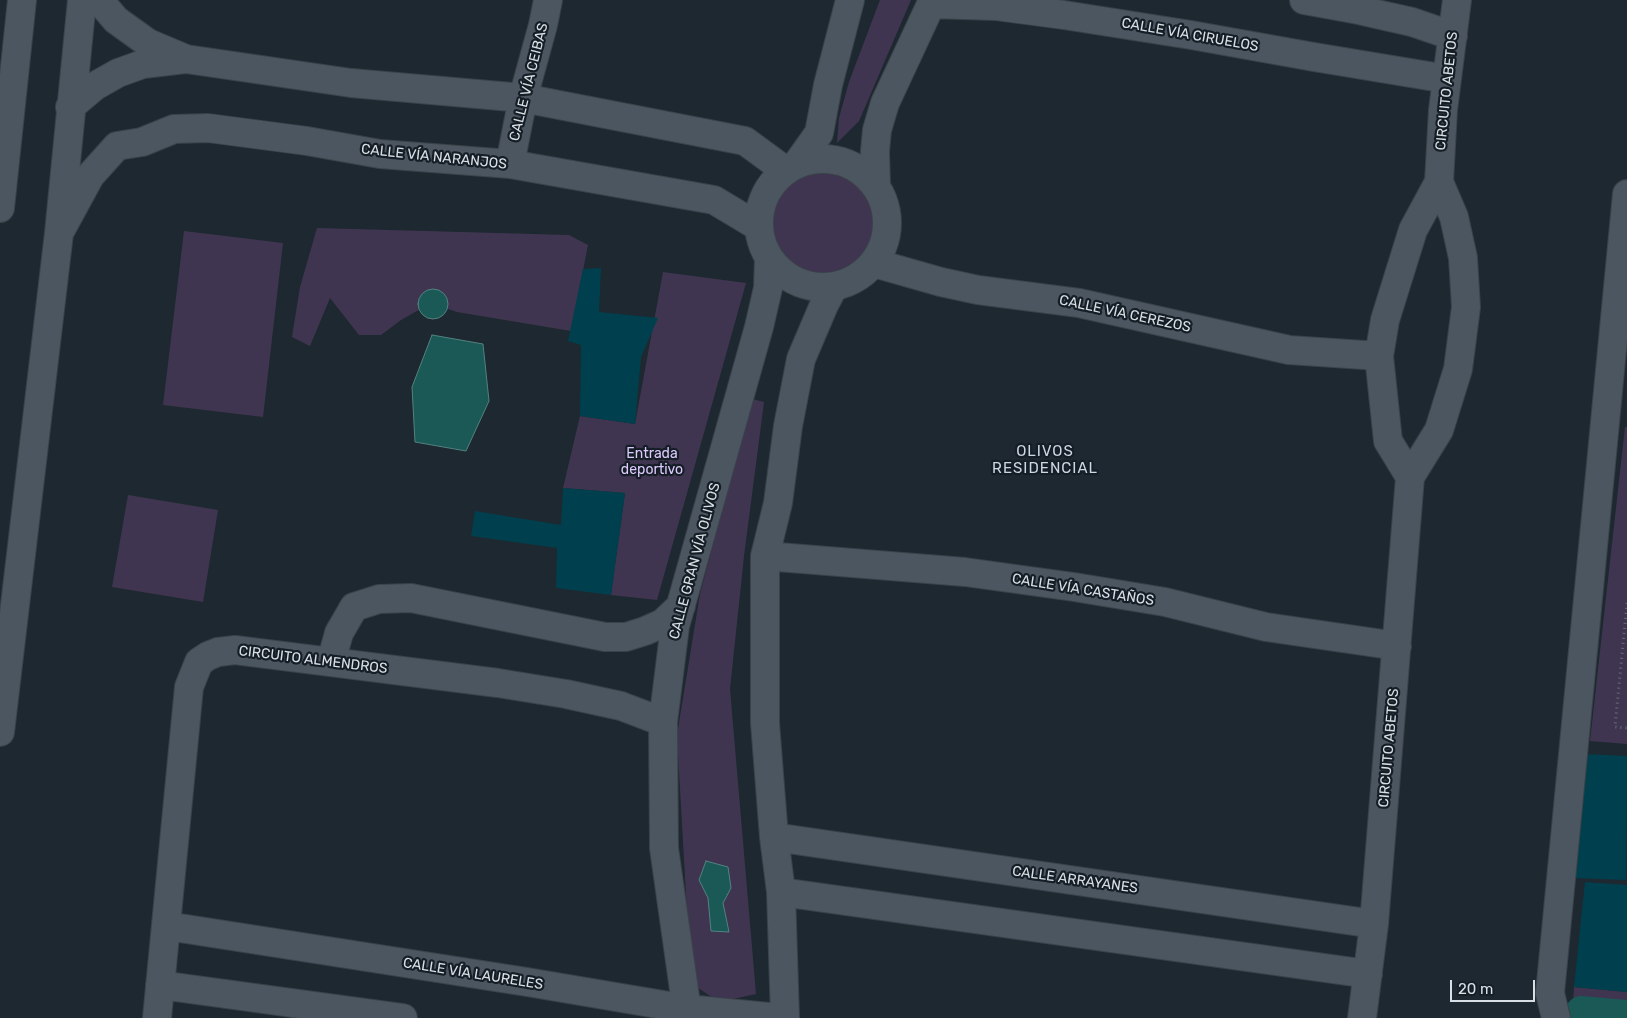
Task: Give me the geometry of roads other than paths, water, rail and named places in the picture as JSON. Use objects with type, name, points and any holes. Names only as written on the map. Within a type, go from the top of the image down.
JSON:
[{"type":"street","points":[[0,208],[22,0]]},
{"type":"street","points":[[0,732],[59,233],[82,0]]},
{"type":"street","points":[[99,0],[116,20],[148,43],[186,59],[350,83],[523,98],[746,141],[791,167],[812,160],[841,161],[855,167],[876,186],[884,200],[887,216],[887,233],[882,249],[874,263],[862,274],[848,282],[834,286],[819,287],[797,281],[779,269],[769,258],[762,243],[759,227],[760,211],[765,195],[774,182],[791,167],[819,133],[828,85],[850,0]]},
{"type":"street","name":"CALLE VÍA CEIBAS","points":[[510,164],[523,98],[548,0]]},
{"type":"street","points":[[1304,0],[1412,22],[1453,36]]},
{"type":"street","name":"CIRCUITO ABETOS","points":[[1362,1018],[1374,924],[1410,476],[1439,430],[1458,369],[1466,307],[1463,258],[1454,218],[1440,182],[1443,110],[1457,0]]},
{"type":"street","points":[[876,186],[875,151],[885,103],[932,2]]},
{"type":"street","name":"CALLE VÍA CIRUELOS","points":[[932,2],[996,6],[1064,15],[1447,79]]},
{"type":"street","points":[[70,107],[95,86],[118,72],[143,64],[186,59]]},
{"type":"street","name":"CALLE VÍA NARANJOS","points":[[59,233],[90,176],[117,146],[142,142],[174,129],[208,128],[307,141],[380,154],[510,164],[714,200],[759,227]]},
{"type":"street","name":"CIRCUITO ABETOS","points":[[1410,476],[1388,441],[1379,356],[1385,320],[1413,230],[1440,182]]},
{"type":"street","points":[[1556,1018],[1550,993],[1627,194]]},
{"type":"street","name":"CALLE GRAN VÍA OLIVOS","points":[[687,1014],[664,848],[663,722],[675,626],[760,327],[768,288],[769,258]]},
{"type":"street","name":"CALLE VÍA CEREZOS","points":[[874,263],[941,282],[978,290],[1079,303],[1289,350],[1379,356]]},
{"type":"street","points":[[784,1018],[781,892],[774,838],[765,723],[765,556],[778,503],[788,426],[801,359],[834,286]]},
{"type":"street","name":"CALLE VÍA CASTAÑOS","points":[[765,556],[965,572],[1074,587],[1165,602],[1266,627],[1397,646]]},
{"type":"street","points":[[331,662],[339,633],[354,608],[379,598],[411,598],[605,637],[626,637],[645,631],[663,623],[681,606]]},
{"type":"street","name":"CIRCUITO ALMENDROS","points":[[157,1018],[189,687],[199,662],[218,652],[235,650],[498,683],[621,706],[663,722]]},
{"type":"street","name":"CALLE ARRAYANES","points":[[774,838],[1374,924]]},
{"type":"street","points":[[781,892],[1368,974]]},
{"type":"street","name":"CALLE VÍA LAURELES","points":[[167,926],[517,980],[687,1014],[779,1018]]},
{"type":"street","points":[[160,985],[403,1018]]},
{"type":"waterway","points":[[1581,1011],[1627,1015]]},
{"type":"district","name":"OLIVOS RESIDENCIAL","points":[[1045,460]]},
{"type":"park label","name":"Entrada deportivo","points":[[652,462]]}]
